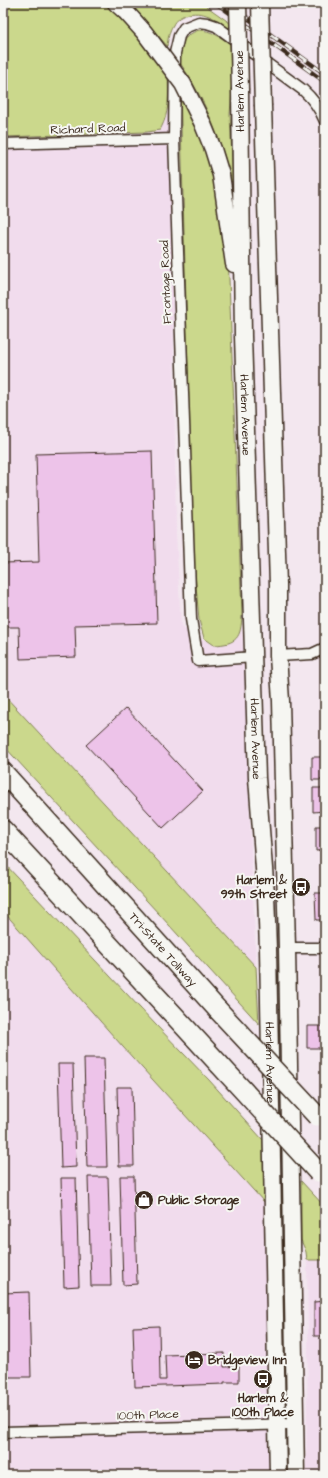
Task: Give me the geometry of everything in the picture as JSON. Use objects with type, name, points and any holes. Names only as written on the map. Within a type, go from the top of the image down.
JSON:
[{"type":"highway","name":"Tri-State Tollway","points":[[3,772],[218,1010],[321,1120]]},
{"type":"highway","points":[[3,830],[322,1175]]},
{"type":"main road","name":"Harlem Avenue","points":[[238,3],[243,336],[257,778],[266,894],[268,949],[278,1475]]},
{"type":"main road","name":"Harlem Avenue","points":[[260,3],[278,585],[278,656],[281,701],[287,948],[296,1475]]},
{"type":"main road","points":[[121,8],[156,47],[183,84],[202,122],[213,149],[221,175],[225,199],[243,336]]},
{"type":"main road","points":[[268,949],[287,948]]},
{"type":"street","name":"Frontage Road","points":[[254,657],[198,661],[191,619],[174,139],[176,43],[179,36],[184,28],[199,22],[216,26],[310,96],[317,105],[325,121]]},
{"type":"street","name":"Richard Road","points":[[3,144],[174,139]]},
{"type":"street","points":[[278,656],[312,654],[325,648]]},
{"type":"street","points":[[287,948],[325,948]]},
{"type":"street","name":"100th Place","points":[[3,1432],[294,1424]]},
{"type":"shaded area","points":[[3,3],[168,88],[172,221],[176,532],[181,627],[214,645],[238,636],[242,627],[256,967],[3,694]]},
{"type":"shaded area","points":[[3,911],[123,1047],[264,1202],[270,1475],[3,1475]]},
{"type":"shaded area","points":[[307,1260],[325,1260],[325,1475],[306,1475],[308,1344]]},
{"type":"green space","points":[[3,3],[109,3],[168,70],[167,108],[164,123],[160,130],[147,132],[3,137]]},
{"type":"green space","points":[[128,3],[202,3],[230,23],[230,29],[209,16],[192,13],[185,15],[174,23],[170,32],[167,46],[139,13]]},
{"type":"green space","points":[[199,30],[219,36],[230,44],[232,89],[230,114],[233,182],[231,182],[217,134],[204,103],[178,60],[183,42],[193,32]]},
{"type":"green space","points":[[180,89],[203,135],[227,227],[242,615],[239,634],[236,638],[228,643],[214,645],[204,638],[199,620],[193,550]]},
{"type":"green space","points":[[3,694],[256,967],[259,1024],[3,745]]},
{"type":"green space","points":[[3,862],[209,1080],[263,1140],[264,1202],[123,1047],[3,911]]},
{"type":"green space","points":[[301,1181],[325,1207],[325,1260],[307,1260],[306,1252],[301,1240]]},
{"type":"building","points":[[152,451],[157,623],[75,625],[76,657],[20,659],[19,627],[3,627],[3,563],[39,562],[36,454]]},
{"type":"building","points":[[126,708],[203,791],[163,828],[86,745]]},
{"type":"building","points":[[312,757],[325,757],[325,780],[312,780]]},
{"type":"building","points":[[313,788],[325,788],[325,811],[313,812]]},
{"type":"building","points":[[316,826],[325,826],[325,850],[316,851]]},
{"type":"building","points":[[315,893],[325,893],[325,920],[316,920]]},
{"type":"building","points":[[307,1026],[325,1026],[325,1048],[307,1048]]},
{"type":"building","points":[[84,1058],[104,1058],[107,1167],[87,1167]]},
{"type":"building","points":[[58,1064],[73,1064],[76,1167],[61,1168]]},
{"type":"building","points":[[117,1087],[132,1087],[134,1166],[119,1166]]},
{"type":"building","points":[[120,1176],[134,1176],[137,1284],[123,1285]]},
{"type":"building","points":[[88,1177],[108,1177],[111,1286],[91,1286]]},
{"type":"building","points":[[61,1178],[76,1178],[79,1286],[64,1287]]},
{"type":"building","points":[[29,1292],[31,1377],[3,1377],[3,1293]]},
{"type":"building","points":[[325,1301],[325,1336],[314,1336],[314,1302]]},
{"type":"building","name":"Bridgeview Inn","points":[[159,1326],[160,1380],[166,1380],[165,1355],[224,1353],[224,1367],[239,1366],[239,1382],[224,1382],[224,1384],[135,1387],[133,1327]]},
{"type":"railway","points":[[216,3],[325,82]]},
{"type":"railway","points":[[227,3],[325,74]]},
{"type":"place","name":"Harlem & 99th Street","points":[[301,887]]},
{"type":"place","name":"Public Storage","points":[[144,1200]]},
{"type":"place","name":"Bridgeview Inn","points":[[194,1360]]},
{"type":"place","name":"Harlem & 100th Place","points":[[263,1379]]}]
